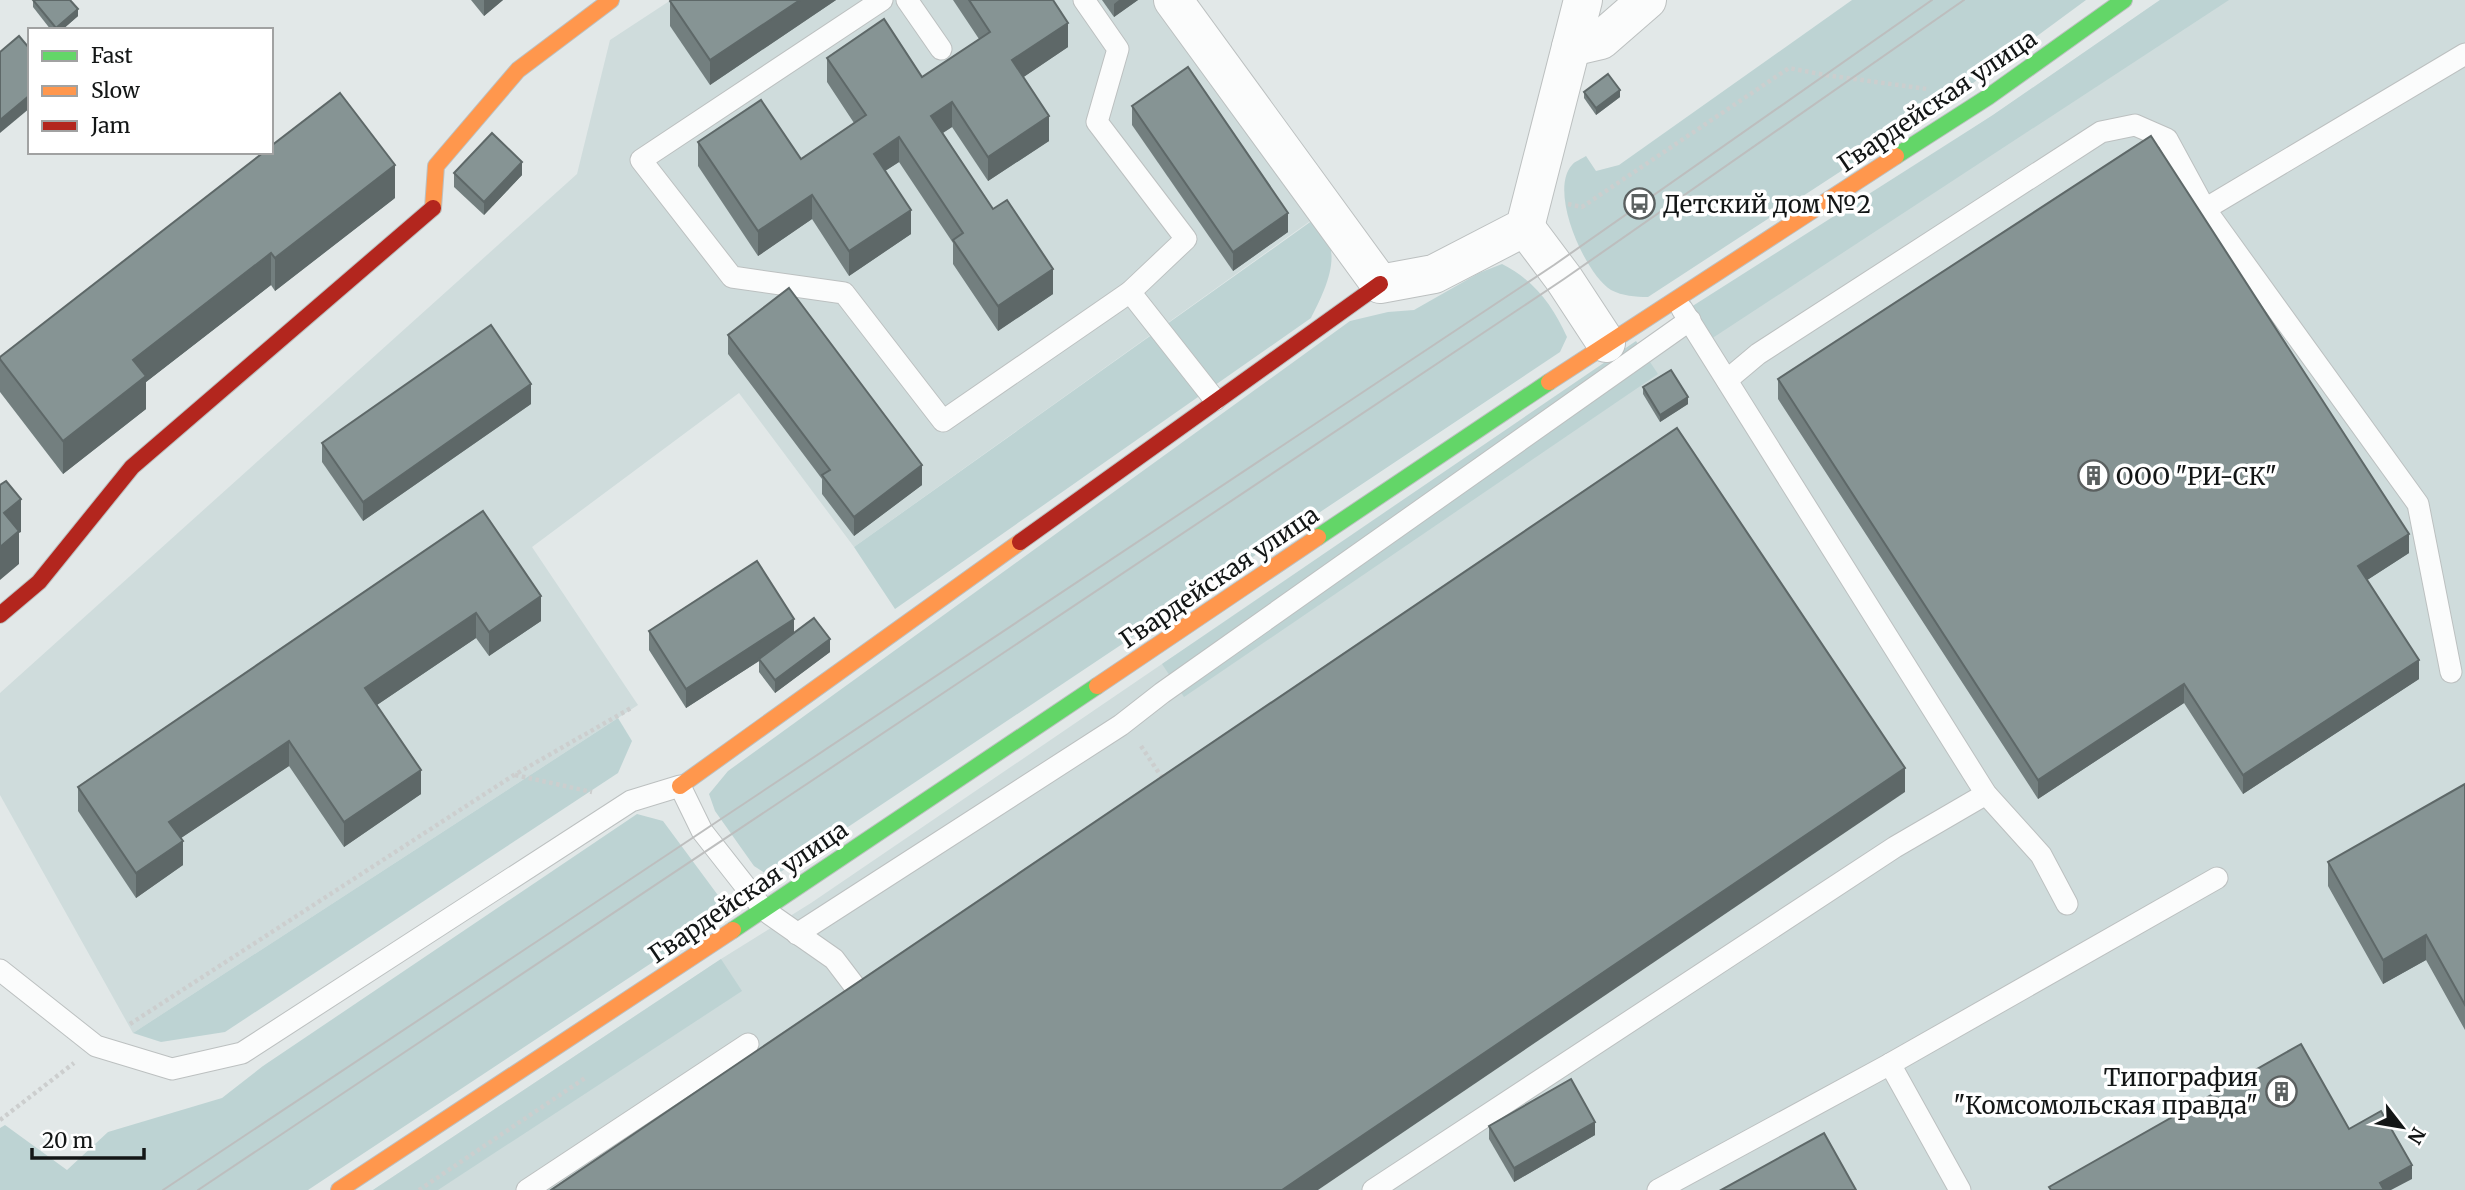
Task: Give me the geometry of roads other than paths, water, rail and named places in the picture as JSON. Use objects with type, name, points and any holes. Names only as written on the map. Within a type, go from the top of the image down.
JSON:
[{"type":"street","points":[[0,615],[39,582],[132,467],[434,207],[436,166],[518,70],[611,0]]},
{"type":"street","points":[[1173,0],[1380,284]]},
{"type":"street","points":[[1583,0],[1529,212],[1564,279],[1606,343]]},
{"type":"street","points":[[1571,47],[1601,40],[1647,0]]},
{"type":"street","name":"Гвардейская улица","points":[[339,1190],[764,910],[1606,343],[1988,97],[2124,0]]},
{"type":"street","points":[[680,786],[1380,284],[1434,274],[1529,212]]},
{"type":"lane","points":[[882,0],[641,160],[732,277],[844,293],[943,421],[1130,292],[1186,239],[1097,122],[1118,48],[1084,0]]},
{"type":"lane","points":[[907,0],[941,49]]},
{"type":"lane","points":[[2205,209],[2465,54]]},
{"type":"lane","points":[[1727,380],[1758,355],[2101,132],[2135,125],[2167,139],[2205,209],[2418,504],[2451,672]]},
{"type":"lane","points":[[1130,292],[1215,400]]},
{"type":"lane","points":[[1675,299],[1986,794],[2041,855],[2067,904]]},
{"type":"lane","points":[[797,934],[1121,725],[1173,685],[1690,320]]},
{"type":"lane","points":[[0,970],[96,1046],[172,1069],[242,1053],[631,801],[680,786],[702,831],[764,910],[834,959],[866,1001]]},
{"type":"lane","points":[[1373,1190],[1895,846],[1986,794]]},
{"type":"lane","points":[[1658,1190],[1891,1064],[2217,878]]},
{"type":"lane","points":[[527,1190],[748,1044]]},
{"type":"lane","points":[[1891,1064],[1960,1190]]},
{"type":"tram line","points":[[163,1190],[1554,265],[1932,0]]},
{"type":"tram line","points":[[198,1190],[1564,279],[1964,0]]},
{"type":"place","name":"Детский дом №2","points":[[1640,204]]},
{"type":"place","name":"ООО \"РИ-СК\"","points":[[2093,476]]},
{"type":"place","name":"Типография \"Комсомольская правда\"","points":[[2281,1091]]}]
